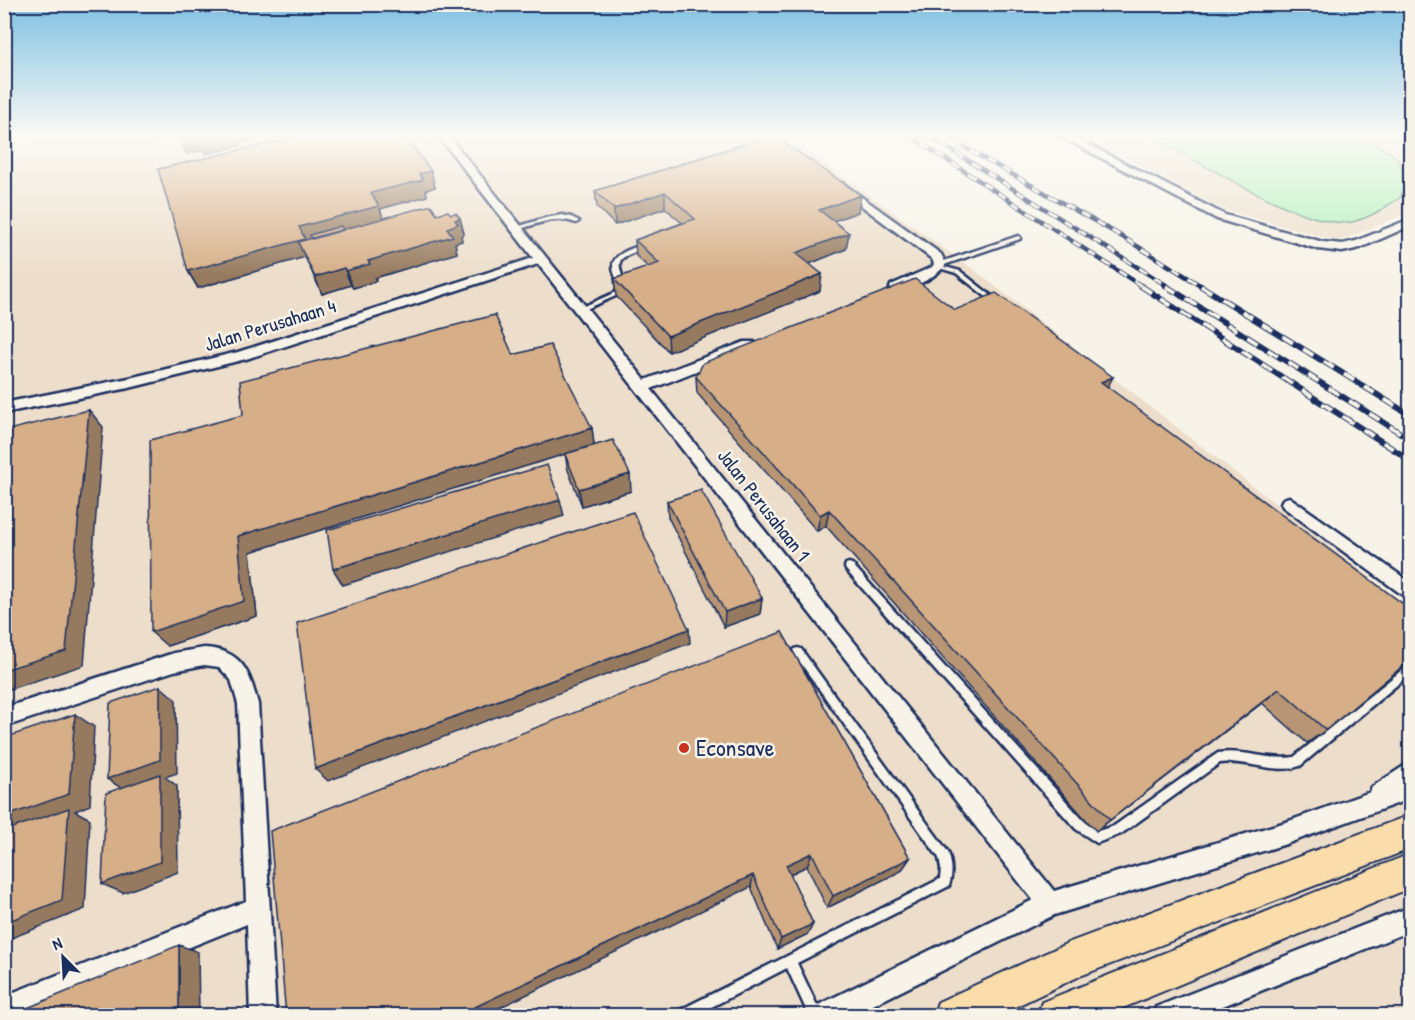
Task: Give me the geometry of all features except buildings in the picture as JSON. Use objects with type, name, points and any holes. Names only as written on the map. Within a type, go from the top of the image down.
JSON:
[{"type":"main road","points":[[952,1016],[1071,961],[1410,832]]},
{"type":"main road","points":[[1056,1016],[1410,871]]},
{"type":"street","name":"Jalan Perusahaan 1","points":[[480,182],[644,386],[1050,904]]},
{"type":"street","points":[[836,182],[930,250],[939,266],[924,277],[881,294]]},
{"type":"street","points":[[1153,182],[1221,217],[1322,246],[1342,248],[1360,244],[1410,222]]},
{"type":"street","name":"Jalan Perusahaan 4","points":[[4,408],[129,383],[241,356],[541,259]]},
{"type":"street","points":[[644,386],[762,340]]},
{"type":"street","points":[[1289,503],[1410,591]]},
{"type":"street","points":[[4,718],[174,662],[200,656],[222,657],[235,666],[244,683],[248,704],[263,1016]]},
{"type":"street","points":[[1368,805],[1410,772]]},
{"type":"street","points":[[823,1016],[1050,904],[1286,833],[1410,789]]},
{"type":"street","points":[[4,1009],[257,908]]},
{"type":"street","points":[[1165,1016],[1410,919]]},
{"type":"lane","points":[[517,228],[555,218],[564,217],[576,221]]},
{"type":"lane","points":[[939,266],[1018,238]]},
{"type":"lane","points":[[582,309],[616,294],[623,286],[616,269],[616,263],[621,256],[653,244]]},
{"type":"lane","points":[[939,266],[958,272],[1005,309]]},
{"type":"lane","points":[[849,567],[1080,825],[1097,837],[1117,830],[1218,758],[1229,755],[1246,756],[1273,763],[1296,762],[1410,669]]},
{"type":"lane","points":[[680,1016],[945,882],[947,869],[944,856],[798,652]]},
{"type":"lane","points":[[789,960],[816,1016]]},
{"type":"shaded area","points":[[5,182],[850,182],[973,269],[1410,608],[1410,1015],[5,1016]]},
{"type":"shaded area","points":[[1170,182],[1410,182],[1410,212],[1339,241],[1222,209]]},
{"type":"green space","points":[[1234,182],[1404,182],[1401,197],[1378,212],[1352,222],[1332,222],[1308,215]]},
{"type":"railway","points":[[980,182],[1143,287]]},
{"type":"railway","points":[[1002,182],[1169,287]]},
{"type":"railway","points":[[1025,182],[1121,236],[1203,287]]},
{"type":"railway","points":[[1141,286],[1410,460]]},
{"type":"railway","points":[[1166,286],[1410,439]]},
{"type":"railway","points":[[1201,286],[1410,415]]},
{"type":"place","name":"Econsave","points":[[684,748]]}]
